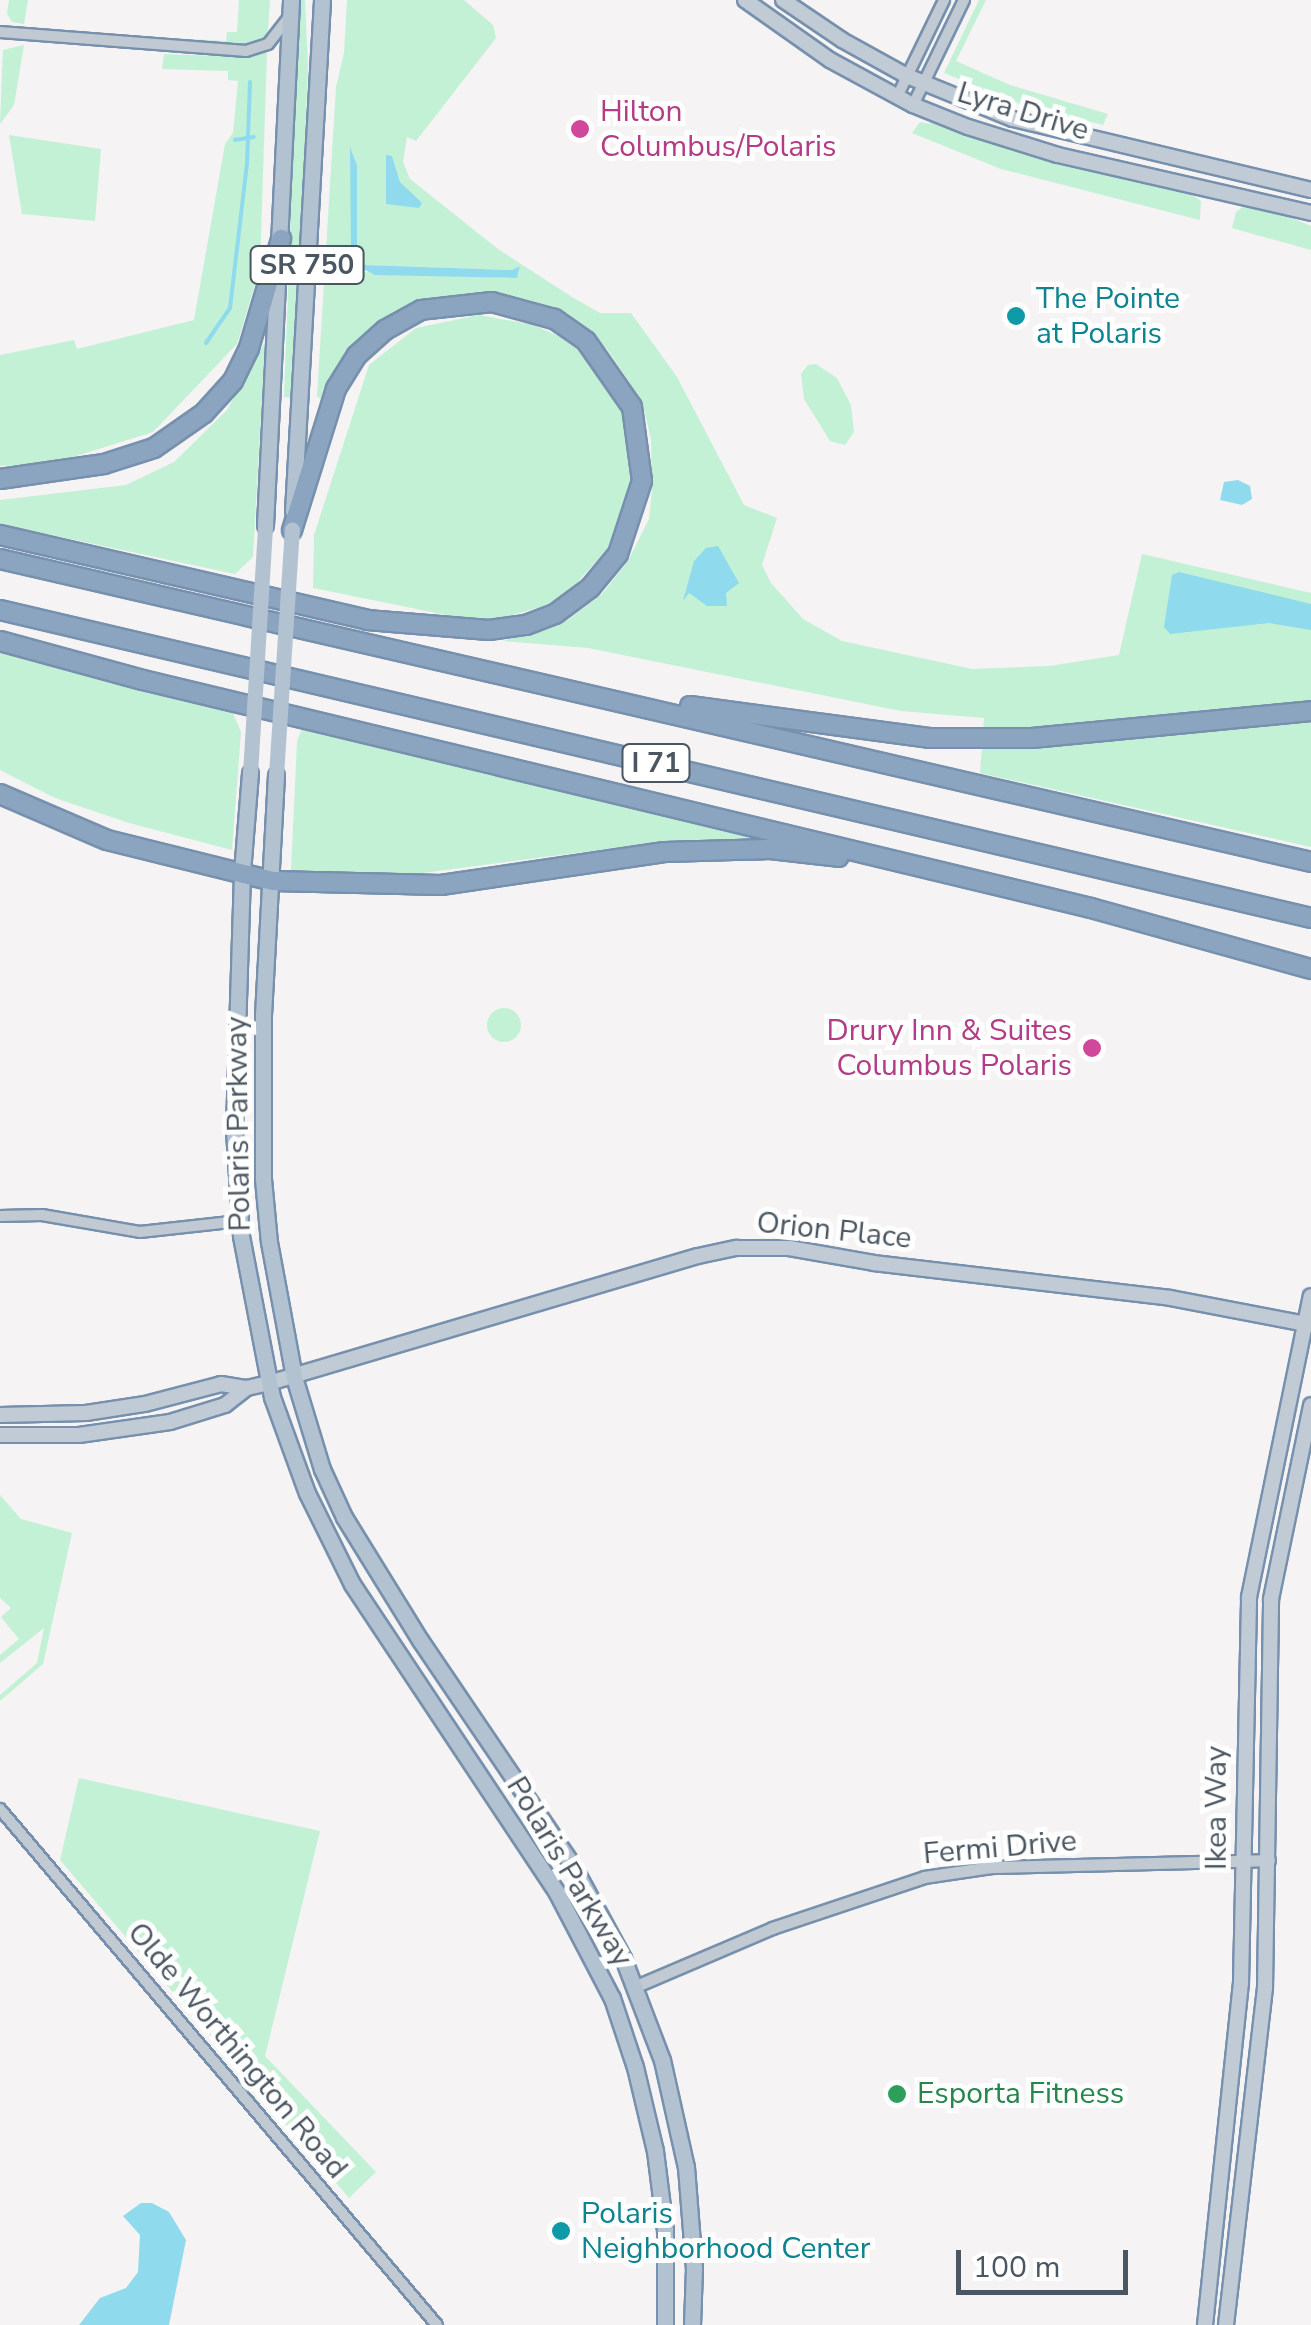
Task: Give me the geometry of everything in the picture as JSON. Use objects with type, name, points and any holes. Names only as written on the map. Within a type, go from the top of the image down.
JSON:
[{"type":"highway","points":[[0,479],[104,464],[154,448],[204,412],[233,381],[249,348],[281,239]]},
{"type":"highway","points":[[0,535],[368,620],[489,630],[526,624],[555,614],[590,588],[618,554],[642,481],[632,407],[613,374],[586,341],[554,318],[492,302],[421,310],[385,330],[357,355],[336,389],[292,530]]},
{"type":"highway","name":"I 71","points":[[0,559],[1311,862]]},
{"type":"highway","name":"I 71","points":[[0,610],[1311,918]]},
{"type":"highway","points":[[0,641],[143,680],[914,865],[1311,969]]},
{"type":"highway","points":[[595,694],[929,738],[1050,737],[1311,711]]},
{"type":"highway","points":[[0,794],[106,840],[273,881],[441,886],[665,852],[770,849],[914,865]]},
{"type":"main road","name":"Polaris Parkway","points":[[322,0],[263,1013],[262,1179],[268,1242],[294,1377],[322,1468],[344,1517],[420,1640],[573,1866],[617,1943],[662,2060],[686,2167],[694,2268],[692,2325]]},
{"type":"main road","name":"Lyra Drive","points":[[745,0],[830,60],[896,97],[1006,142],[1311,214]]},
{"type":"main road","name":"Lyra Drive","points":[[784,0],[907,76],[1013,119],[1311,190]]},
{"type":"main road","name":"Polaris Parkway","points":[[291,8],[265,525],[242,874],[234,1131],[239,1221],[270,1383],[287,1442],[337,1557],[557,1893],[612,1998],[636,2067],[656,2151],[665,2230],[664,2325]]},
{"type":"main road","name":"Orion Place","points":[[0,1415],[86,1413],[146,1404],[222,1384],[247,1388],[270,1383],[556,1297],[738,1248],[788,1248],[874,1263],[1170,1298],[1308,1324]]},
{"type":"main road","name":"Ikea Way","points":[[1205,2325],[1241,1984],[1249,1597],[1311,1296]]},
{"type":"main road","name":"Orion Place","points":[[0,1435],[92,1434],[170,1422],[224,1405],[247,1388]]},
{"type":"main road","name":"Ikea Way","points":[[1226,2325],[1265,1988],[1271,1599],[1311,1406]]},
{"type":"street","points":[[896,97],[944,0]]},
{"type":"street","points":[[913,105],[964,0]]},
{"type":"street","points":[[0,32],[154,46],[257,49],[268,44],[291,8]]},
{"type":"street","points":[[0,1216],[42,1215],[140,1232],[239,1221]]},
{"type":"street","name":"Olde Worthington Road","points":[[0,1809],[437,2325]]},
{"type":"street","name":"Fermi Drive","points":[[634,1987],[772,1928],[924,1877],[991,1868],[1269,1860]]},
{"type":"green space","points":[[9,0],[28,0],[24,24],[12,22],[7,14]]},
{"type":"green space","points":[[239,0],[270,0],[268,31],[261,43],[250,47],[170,43],[171,38],[226,41],[227,32],[237,32]]},
{"type":"green space","points":[[299,0],[305,0],[308,68],[294,398],[284,397]]},
{"type":"green space","points":[[347,0],[464,0],[493,25],[496,38],[416,141],[407,137],[403,162],[410,179],[498,249],[572,297],[600,313],[631,313],[677,377],[744,505],[777,518],[762,565],[771,583],[803,619],[842,641],[972,669],[1049,666],[1119,655],[1142,554],[1311,593],[1311,847],[980,773],[984,718],[901,711],[588,648],[503,641],[568,620],[602,594],[628,561],[649,519],[652,490],[651,439],[642,401],[607,349],[567,313],[529,300],[491,295],[453,296],[412,307],[340,368],[324,399],[317,397],[336,87],[344,53]],"holes":[[[351,150],[357,165],[357,250],[365,265],[512,270],[520,266],[517,278],[365,272],[351,255]],[[392,156],[400,182],[421,203],[386,203]]]},
{"type":"green space","points":[[979,0],[986,0],[956,61],[1010,85],[1108,114],[1103,125],[1020,104],[944,73]]},
{"type":"green space","points":[[24,45],[14,105],[0,124],[3,50]]},
{"type":"green space","points":[[267,51],[260,268],[237,344],[153,432],[57,462],[0,466],[0,355],[74,340],[77,349],[194,320],[225,144],[233,133],[238,81],[228,80],[228,71],[162,69],[164,54],[240,57]]},
{"type":"green space","points":[[928,119],[1021,152],[1188,192],[1201,201],[1200,220],[1001,169],[912,133],[920,122],[930,124]]},
{"type":"green space","points":[[9,135],[101,149],[95,221],[22,214]]},
{"type":"green space","points":[[1243,207],[1279,213],[1311,226],[1311,250],[1232,228],[1236,212]]},
{"type":"green space","points":[[479,315],[534,325],[560,337],[589,358],[608,380],[623,410],[633,477],[628,508],[615,540],[568,593],[544,606],[498,619],[471,620],[313,588],[314,535],[369,365],[416,328]]},
{"type":"green space","points":[[265,342],[253,557],[235,574],[0,524],[0,500],[126,485],[174,462],[227,410]]},
{"type":"green space","points":[[816,364],[837,378],[851,405],[854,432],[845,445],[830,441],[804,399],[801,374],[808,365]]},
{"type":"green space","points":[[0,650],[229,704],[241,732],[232,850],[129,823],[55,798],[0,770]]},
{"type":"green space","points":[[303,726],[764,838],[622,847],[415,874],[291,870],[297,741]]},
{"type":"green space","points":[[504,1008],[516,1013],[521,1025],[516,1037],[504,1042],[492,1037],[487,1025],[492,1013]]},
{"type":"green space","points":[[0,1495],[21,1519],[72,1533],[43,1664],[0,1701],[0,1695],[37,1663],[44,1628],[0,1663],[0,1655],[19,1639],[1,1617],[11,1608],[0,1598]]},
{"type":"green space","points":[[79,1778],[320,1831],[265,2056],[376,2172],[349,2198],[60,1860]]},
{"type":"water","points":[[350,147],[357,165],[357,250],[365,265],[512,270],[520,266],[517,278],[375,275],[359,267],[351,255]]},
{"type":"water","points":[[386,155],[392,156],[400,182],[422,203],[419,208],[386,204]]},
{"type":"water","points":[[1238,480],[1250,486],[1252,499],[1242,505],[1220,500],[1224,482]]},
{"type":"water","points":[[718,546],[739,583],[726,593],[727,606],[707,606],[689,593],[683,601],[694,561],[706,548]]},
{"type":"water","points":[[1179,572],[1311,604],[1311,630],[1269,623],[1170,634],[1164,627],[1172,575]]},
{"type":"water","points":[[141,2203],[152,2203],[169,2212],[186,2240],[169,2325],[79,2325],[100,2298],[126,2288],[138,2272],[140,2235],[123,2216]]},
{"type":"waterway","points":[[206,343],[230,308],[247,164],[250,82]]},
{"type":"waterway","points":[[235,140],[254,137]]},
{"type":"place","name":"Hilton Columbus/Polaris","points":[[580,129]]},
{"type":"place","name":"The Pointe at Polaris","points":[[1016,316]]},
{"type":"place","name":"Drury Inn & Suites Columbus Polaris","points":[[1092,1048]]},
{"type":"place","name":"Esporta Fitness","points":[[897,2094]]},
{"type":"place","name":"Polaris Neighborhood Center","points":[[561,2231]]}]
